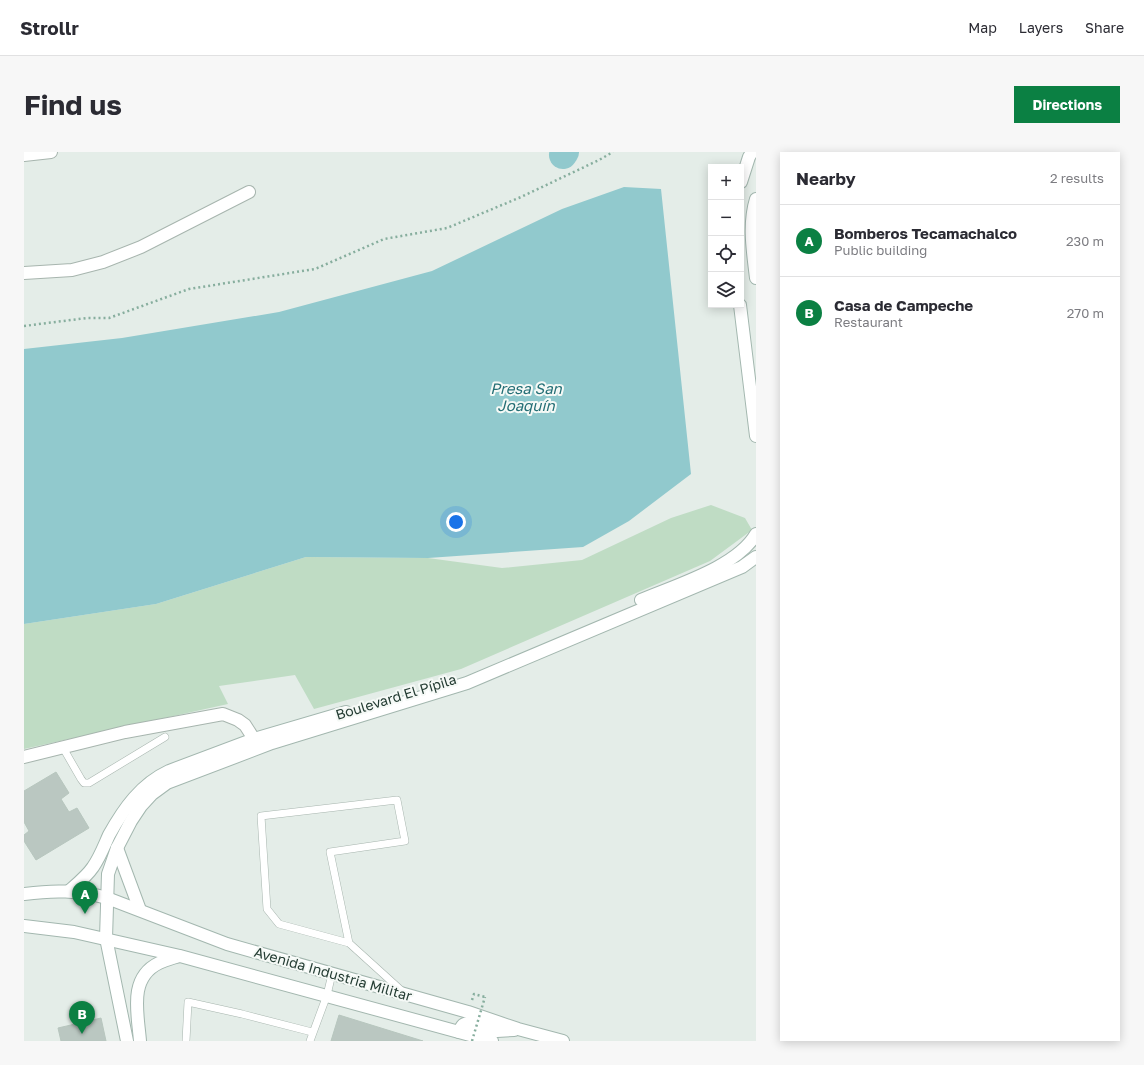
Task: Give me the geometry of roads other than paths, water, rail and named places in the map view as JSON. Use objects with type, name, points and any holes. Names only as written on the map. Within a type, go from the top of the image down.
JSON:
[{"type":"street","points":[[29,154],[51,152]]},
{"type":"street","points":[[744,171],[748,157],[752,152]]},
{"type":"street","points":[[24,273],[72,270],[103,262],[141,247],[249,192]]},
{"type":"street","points":[[756,199],[751,236],[756,278]]},
{"type":"street","points":[[740,308],[756,436]]},
{"type":"street","name":"Boulevard El Pípila","points":[[69,891],[92,869],[127,806],[142,789],[156,777],[168,770],[254,739],[466,680],[715,569],[750,543],[756,534]]},
{"type":"street","name":"Boulevard El Pípila","points":[[127,1041],[106,938],[108,874],[117,848],[131,821],[141,806],[152,794],[167,783],[272,743],[466,680],[742,568],[756,558]]},
{"type":"street","points":[[24,757],[62,746],[125,732],[223,714],[238,720],[250,732],[254,739]]},
{"type":"street","points":[[117,848],[140,910]]},
{"type":"street","name":"Avenida Industria Militar","points":[[24,894],[69,891],[88,893],[107,898],[227,944],[468,1012],[518,1029],[563,1041]]},
{"type":"street","name":"Avenida Industria Militar","points":[[24,926],[74,932],[106,938],[180,956],[327,995],[458,1036],[492,1041]]},
{"type":"street","points":[[140,1041],[136,993],[141,979],[148,970],[159,963],[180,956]]},
{"type":"street","points":[[458,1036],[462,1026],[468,1023],[497,1031],[518,1029]]},
{"type":"lane","points":[[62,746],[80,779],[84,783],[89,784],[165,737]]},
{"type":"lane","points":[[348,943],[330,852],[405,841],[397,800],[261,816],[267,909],[279,924],[348,943],[407,995]]},
{"type":"lane","points":[[310,1041],[312,1032],[327,995],[332,974]]},
{"type":"lane","points":[[186,1041],[188,1002],[312,1032]]},
{"type":"water","name":"Presa San Joaquín","points":[[624,187],[661,189],[691,474],[629,521],[583,547],[428,558],[306,557],[156,604],[24,624],[24,349],[122,338],[279,312],[432,271],[562,209]]},
{"type":"place","name":"Bomberos Tecamachalco","points":[[85,914]]},
{"type":"place","name":"Casa de Campeche","points":[[82,1034]]}]
